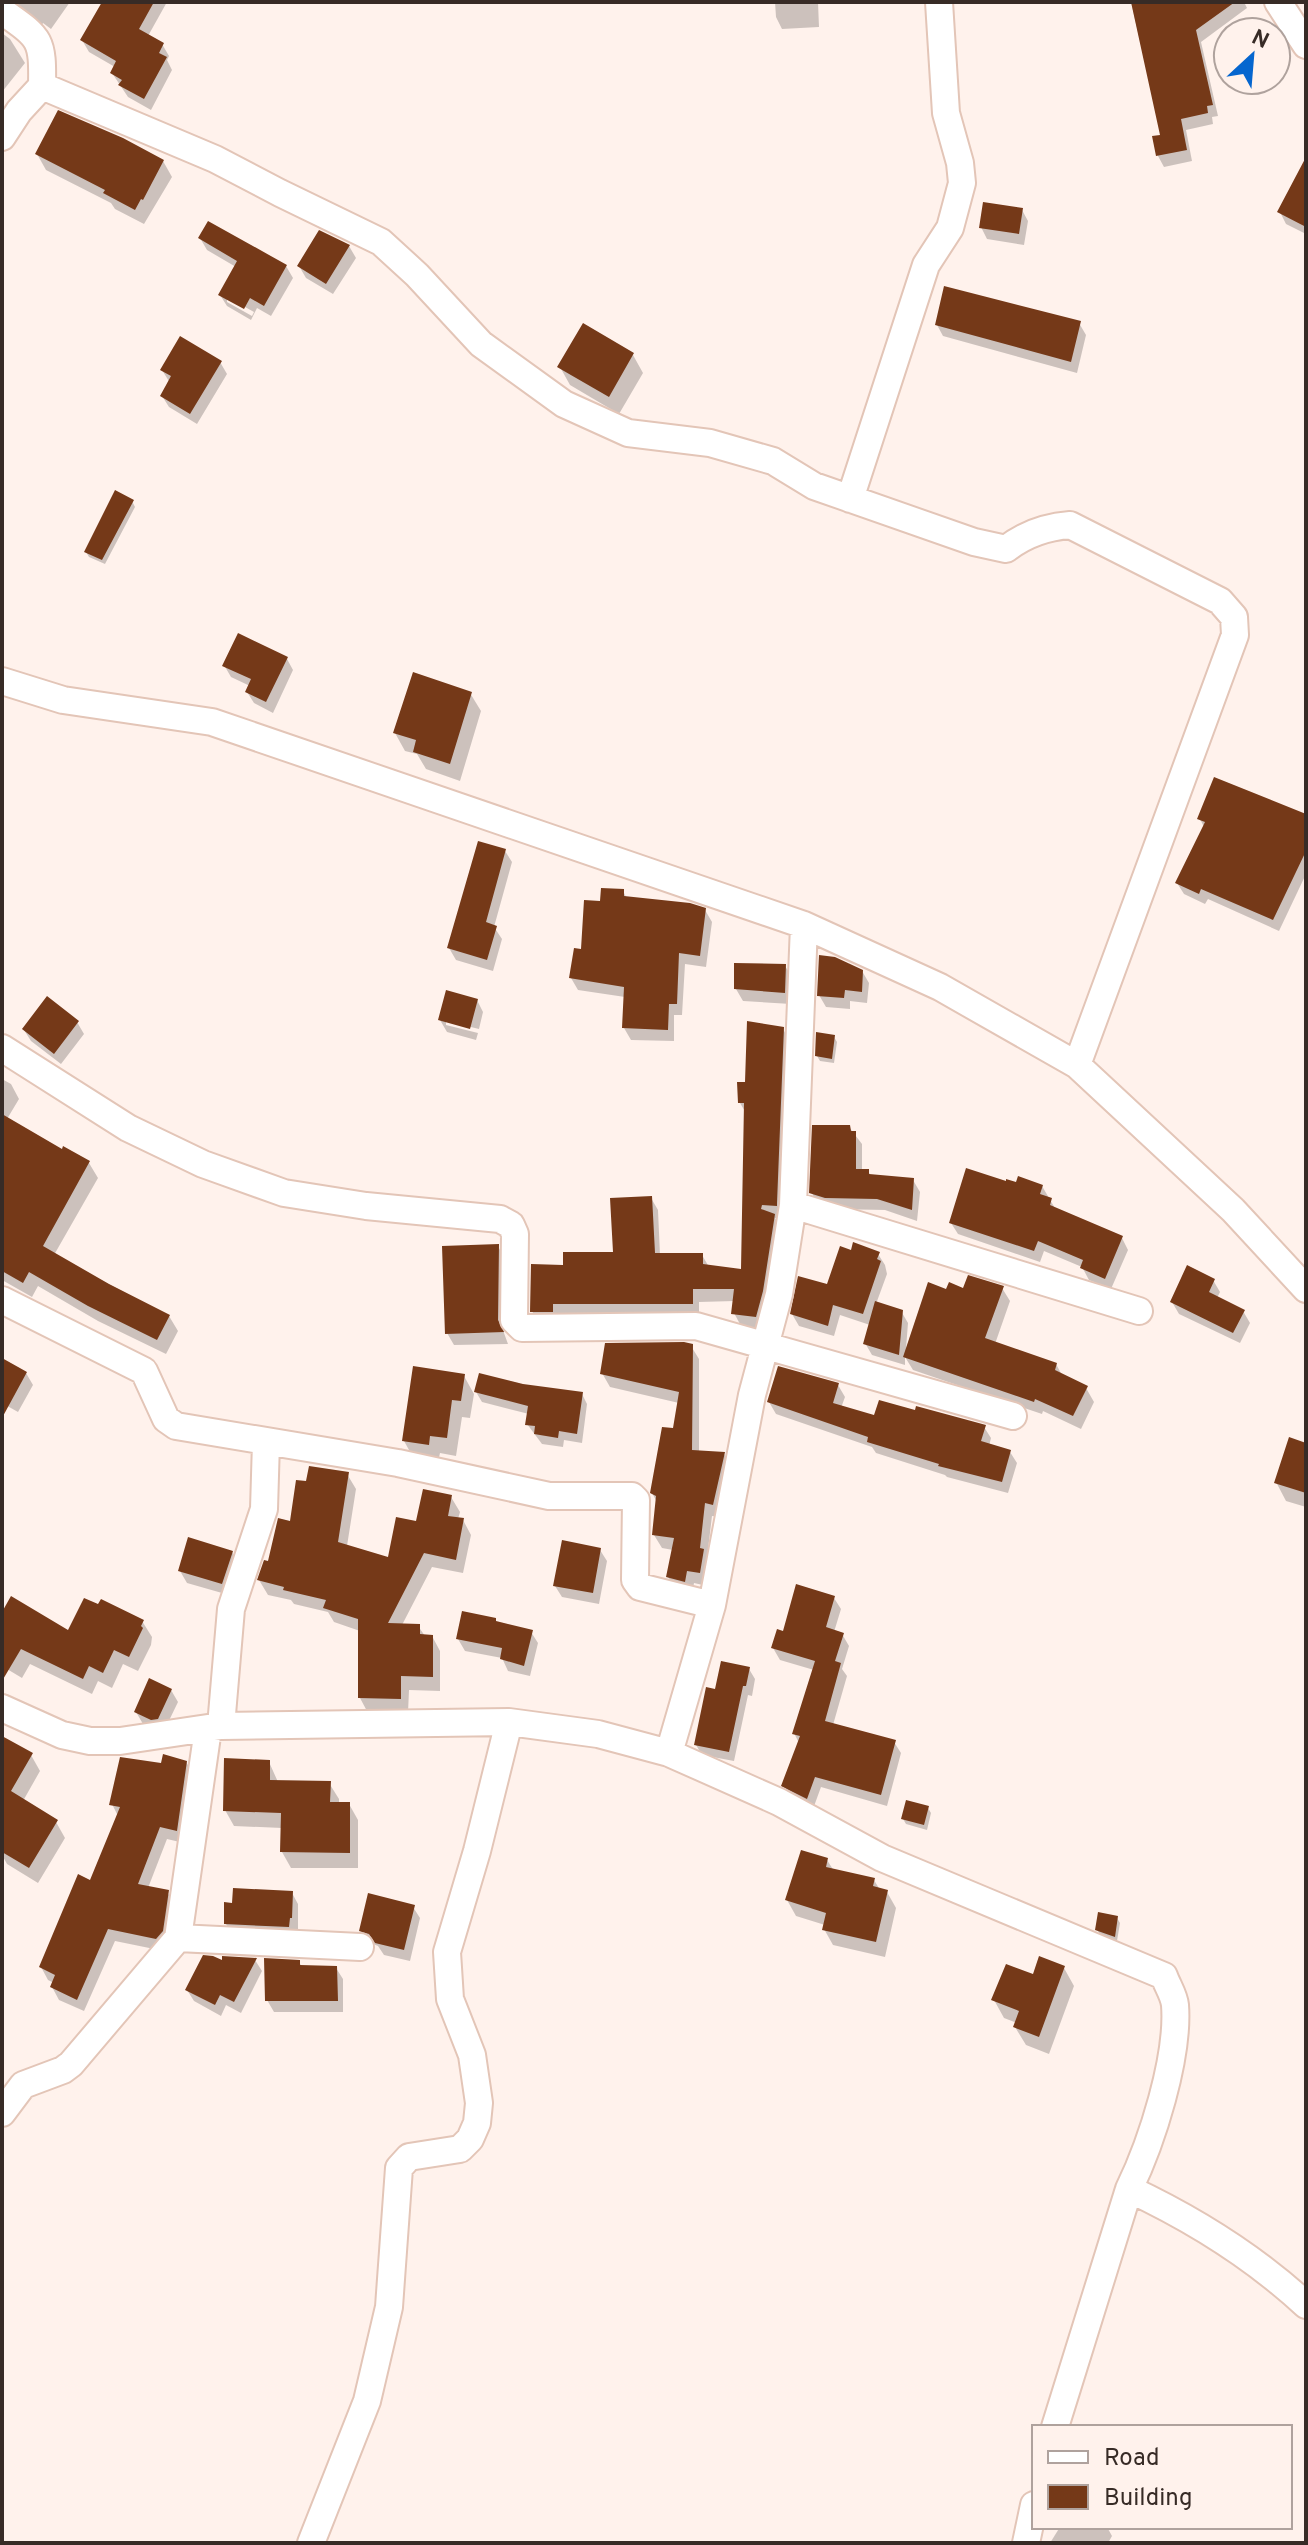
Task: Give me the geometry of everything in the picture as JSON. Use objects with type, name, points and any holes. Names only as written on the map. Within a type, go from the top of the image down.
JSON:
[{"type":"street","points":[[850,499],[926,265],[950,228],[962,183],[960,163],[946,113],[939,2]]},
{"type":"street","points":[[1278,2],[1306,45]]},
{"type":"street","points":[[2,11],[32,32],[42,52],[42,86],[19,111],[2,137]]},
{"type":"street","points":[[42,86],[215,159],[381,242],[417,275],[481,344],[564,404],[628,433],[710,443],[773,461],[814,486],[974,542],[1006,549],[1019,538],[1049,527],[1070,525],[1220,601],[1234,617],[1235,635],[1077,1065]]},
{"type":"street","points":[[2,681],[63,700],[212,722],[804,925],[940,987],[1077,1065],[1233,1210],[1306,1289]]},
{"type":"street","points":[[669,1753],[712,1605],[752,1395],[779,1294],[793,1205],[804,925]]},
{"type":"street","points":[[2,1048],[128,1128],[203,1164],[284,1193],[366,1206],[500,1219],[511,1225],[515,1234],[514,1320],[522,1328],[696,1326],[1013,1416]]},
{"type":"street","points":[[793,1205],[1139,1311]]},
{"type":"street","points":[[2,1300],[144,1371],[166,1419],[176,1426],[398,1463],[549,1496],[632,1496],[636,1500],[635,1580],[640,1587],[712,1605]]},
{"type":"street","points":[[2,2113],[23,2085],[71,2064],[178,1938],[231,1609],[264,1509],[266,1442]]},
{"type":"street","points":[[2,1708],[62,1735],[90,1741],[120,1741],[214,1728],[509,1722],[598,1734],[669,1753],[779,1802],[882,1858],[1164,1976],[1175,2002],[1174,2041],[1144,2158],[1129,2189],[1056,2425]]},
{"type":"street","points":[[311,2543],[367,2401],[389,2307],[399,2168],[409,2157],[460,2149],[470,2139],[477,2123],[479,2103],[472,2055],[450,1999],[447,1952],[477,1851],[509,1722]]},
{"type":"street","points":[[178,1938],[360,1947]]},
{"type":"street","points":[[1129,2189],[1179,2212],[1278,2279],[1306,2305]]},
{"type":"street","points":[[1026,2543],[1032,2514]]},
{"type":"building","points":[[102,2],[154,2],[139,29],[164,43],[159,53],[167,57],[144,99],[118,85],[122,80],[110,73],[116,61],[80,40]]},
{"type":"building","points":[[1131,2],[1235,2],[1196,30],[1213,105],[1207,106],[1208,113],[1181,119],[1187,150],[1156,156],[1152,136],[1160,135]]},
{"type":"building","points":[[58,110],[123,138],[164,160],[135,210],[103,193],[105,190],[35,154]]},
{"type":"building","points":[[1306,157],[1306,227],[1277,212]]},
{"type":"building","points":[[983,202],[1023,208],[1019,234],[979,228]]},
{"type":"building","points":[[208,221],[287,265],[264,306],[250,298],[244,309],[218,295],[237,261],[198,238]]},
{"type":"building","points":[[319,230],[350,245],[326,284],[297,266]]},
{"type":"building","points":[[944,286],[1081,321],[1071,362],[935,325]]},
{"type":"building","points":[[583,323],[634,353],[609,397],[557,367]]},
{"type":"building","points":[[180,336],[222,361],[190,414],[160,396],[171,376],[160,370]]},
{"type":"building","points":[[115,490],[134,500],[102,560],[84,552]]},
{"type":"building","points":[[238,633],[288,657],[266,702],[245,692],[251,679],[222,666]]},
{"type":"building","points":[[413,672],[472,692],[450,764],[413,752],[416,740],[393,733]]},
{"type":"building","points":[[1214,777],[1306,814],[1306,851],[1273,920],[1201,889],[1199,894],[1175,883],[1205,822],[1197,819]]},
{"type":"building","points":[[478,841],[506,849],[486,922],[497,926],[487,960],[447,948]]},
{"type":"building","points":[[601,888],[624,889],[624,896],[690,903],[706,908],[700,956],[679,953],[677,1004],[669,1004],[668,1030],[622,1028],[624,987],[569,978],[574,948],[581,949],[584,900],[600,901]]},
{"type":"building","points":[[819,955],[835,957],[863,970],[862,992],[845,990],[844,998],[817,996]]},
{"type":"building","points":[[734,963],[786,964],[785,993],[734,989]]},
{"type":"building","points":[[446,990],[478,999],[470,1029],[438,1020]]},
{"type":"building","points":[[47,996],[79,1021],[54,1054],[22,1029]]},
{"type":"building","points":[[747,1021],[784,1027],[777,1206],[762,1205],[761,1209],[775,1214],[756,1317],[731,1314],[734,1289],[693,1289],[693,1304],[553,1304],[553,1312],[530,1312],[531,1264],[563,1265],[563,1252],[613,1252],[610,1198],[652,1196],[655,1253],[703,1253],[703,1264],[741,1269],[744,1103],[738,1103],[737,1082],[745,1082]]},
{"type":"building","points":[[816,1032],[835,1035],[832,1059],[815,1056]]},
{"type":"building","points":[[2,1114],[62,1149],[63,1146],[90,1161],[43,1246],[170,1315],[157,1340],[29,1272],[23,1283],[2,1271]]},
{"type":"building","points":[[812,1125],[850,1125],[851,1131],[856,1131],[856,1169],[869,1169],[869,1174],[914,1178],[912,1210],[877,1199],[825,1198],[809,1193]]},
{"type":"building","points":[[966,1168],[1006,1181],[1016,1182],[1018,1176],[1043,1185],[1040,1194],[1052,1198],[1050,1205],[1123,1236],[1105,1279],[1080,1268],[1083,1260],[1038,1241],[1034,1251],[949,1223]]},
{"type":"building","points":[[853,1242],[880,1252],[877,1259],[881,1261],[863,1314],[833,1305],[828,1326],[790,1314],[798,1276],[827,1284],[840,1246],[851,1250]]},
{"type":"building","points":[[499,1244],[498,1320],[504,1332],[445,1334],[442,1246]]},
{"type":"building","points":[[1187,1265],[1215,1279],[1209,1292],[1245,1310],[1233,1333],[1170,1302]]},
{"type":"building","points":[[968,1275],[1004,1286],[985,1338],[1057,1363],[1055,1370],[1088,1386],[1073,1416],[1035,1399],[1034,1402],[903,1357],[928,1282],[946,1289],[949,1282],[963,1288]]},
{"type":"building","points":[[875,1301],[903,1310],[899,1355],[863,1344]]},
{"type":"building","points":[[605,1343],[693,1344],[692,1450],[725,1452],[713,1505],[705,1503],[700,1573],[687,1571],[685,1582],[666,1577],[674,1538],[652,1535],[656,1496],[650,1493],[662,1427],[673,1428],[679,1392],[600,1374]]},
{"type":"building","points":[[2,1358],[27,1372],[2,1418]]},
{"type":"building","points":[[413,1366],[465,1374],[461,1401],[452,1400],[447,1438],[430,1436],[429,1445],[402,1441]]},
{"type":"building","points":[[778,1366],[839,1383],[833,1403],[874,1415],[879,1400],[915,1410],[916,1406],[986,1425],[981,1441],[1011,1450],[1002,1482],[938,1466],[867,1442],[868,1437],[767,1402]]},
{"type":"building","points":[[479,1373],[523,1384],[583,1392],[577,1434],[559,1431],[558,1438],[534,1434],[535,1426],[525,1425],[528,1406],[474,1392]]},
{"type":"building","points":[[1289,1437],[1306,1443],[1306,1493],[1274,1483]]},
{"type":"building","points":[[309,1466],[349,1472],[338,1542],[388,1557],[396,1517],[416,1521],[423,1489],[452,1495],[448,1516],[464,1518],[456,1560],[424,1553],[388,1623],[420,1624],[420,1634],[433,1635],[433,1677],[401,1676],[401,1699],[358,1698],[358,1619],[323,1608],[326,1600],[257,1580],[264,1560],[268,1561],[278,1518],[290,1521],[296,1480],[306,1481]]},
{"type":"building","points":[[188,1537],[233,1551],[222,1584],[178,1571]]},
{"type":"building","points":[[562,1540],[601,1548],[593,1593],[553,1586]]},
{"type":"building","points":[[796,1584],[835,1596],[826,1627],[844,1633],[835,1661],[841,1663],[825,1721],[896,1740],[881,1795],[815,1777],[807,1799],[781,1786],[800,1736],[792,1734],[815,1661],[771,1648],[777,1629],[783,1631]]},
{"type":"building","points":[[11,1596],[68,1630],[84,1598],[98,1604],[101,1599],[144,1620],[143,1628],[129,1657],[114,1650],[103,1673],[89,1666],[83,1679],[21,1649],[2,1681],[2,1612]]},
{"type":"building","points":[[462,1611],[533,1630],[524,1666],[500,1659],[502,1648],[456,1639]]},
{"type":"building","points":[[721,1661],[750,1667],[729,1752],[694,1745],[706,1687],[715,1689]]},
{"type":"building","points":[[149,1678],[172,1689],[158,1719],[151,1720],[134,1712]]},
{"type":"building","points":[[2,1736],[33,1753],[11,1791],[58,1820],[29,1868],[2,1852]]},
{"type":"building","points":[[163,1754],[187,1761],[177,1831],[160,1827],[138,1884],[169,1890],[163,1931],[156,1939],[108,1929],[77,2000],[50,1987],[55,1975],[39,1967],[78,1874],[90,1880],[120,1807],[109,1805],[120,1757],[161,1763]]},
{"type":"building","points":[[224,1758],[270,1760],[270,1780],[331,1781],[330,1802],[350,1802],[350,1853],[280,1852],[281,1813],[223,1811]]},
{"type":"building","points":[[906,1800],[929,1806],[924,1825],[901,1819]]},
{"type":"building","points":[[801,1850],[828,1858],[826,1867],[875,1878],[873,1886],[888,1890],[876,1942],[822,1930],[826,1913],[785,1900]]},
{"type":"building","points":[[233,1888],[293,1891],[289,1927],[224,1924],[224,1902],[232,1903]]},
{"type":"building","points":[[368,1893],[415,1905],[404,1950],[375,1943],[369,1934],[359,1931]]},
{"type":"building","points":[[1098,1912],[1118,1916],[1115,1937],[1095,1930]]},
{"type":"building","points":[[203,1955],[222,1960],[222,1956],[257,1958],[234,2002],[220,1995],[215,2005],[185,1990]]},
{"type":"building","points":[[1039,1956],[1065,1966],[1039,2037],[1013,2027],[1019,2011],[991,2000],[1006,1964],[1033,1974]]},
{"type":"building","points":[[264,1958],[300,1960],[300,1965],[337,1966],[338,2001],[265,2001]]}]
